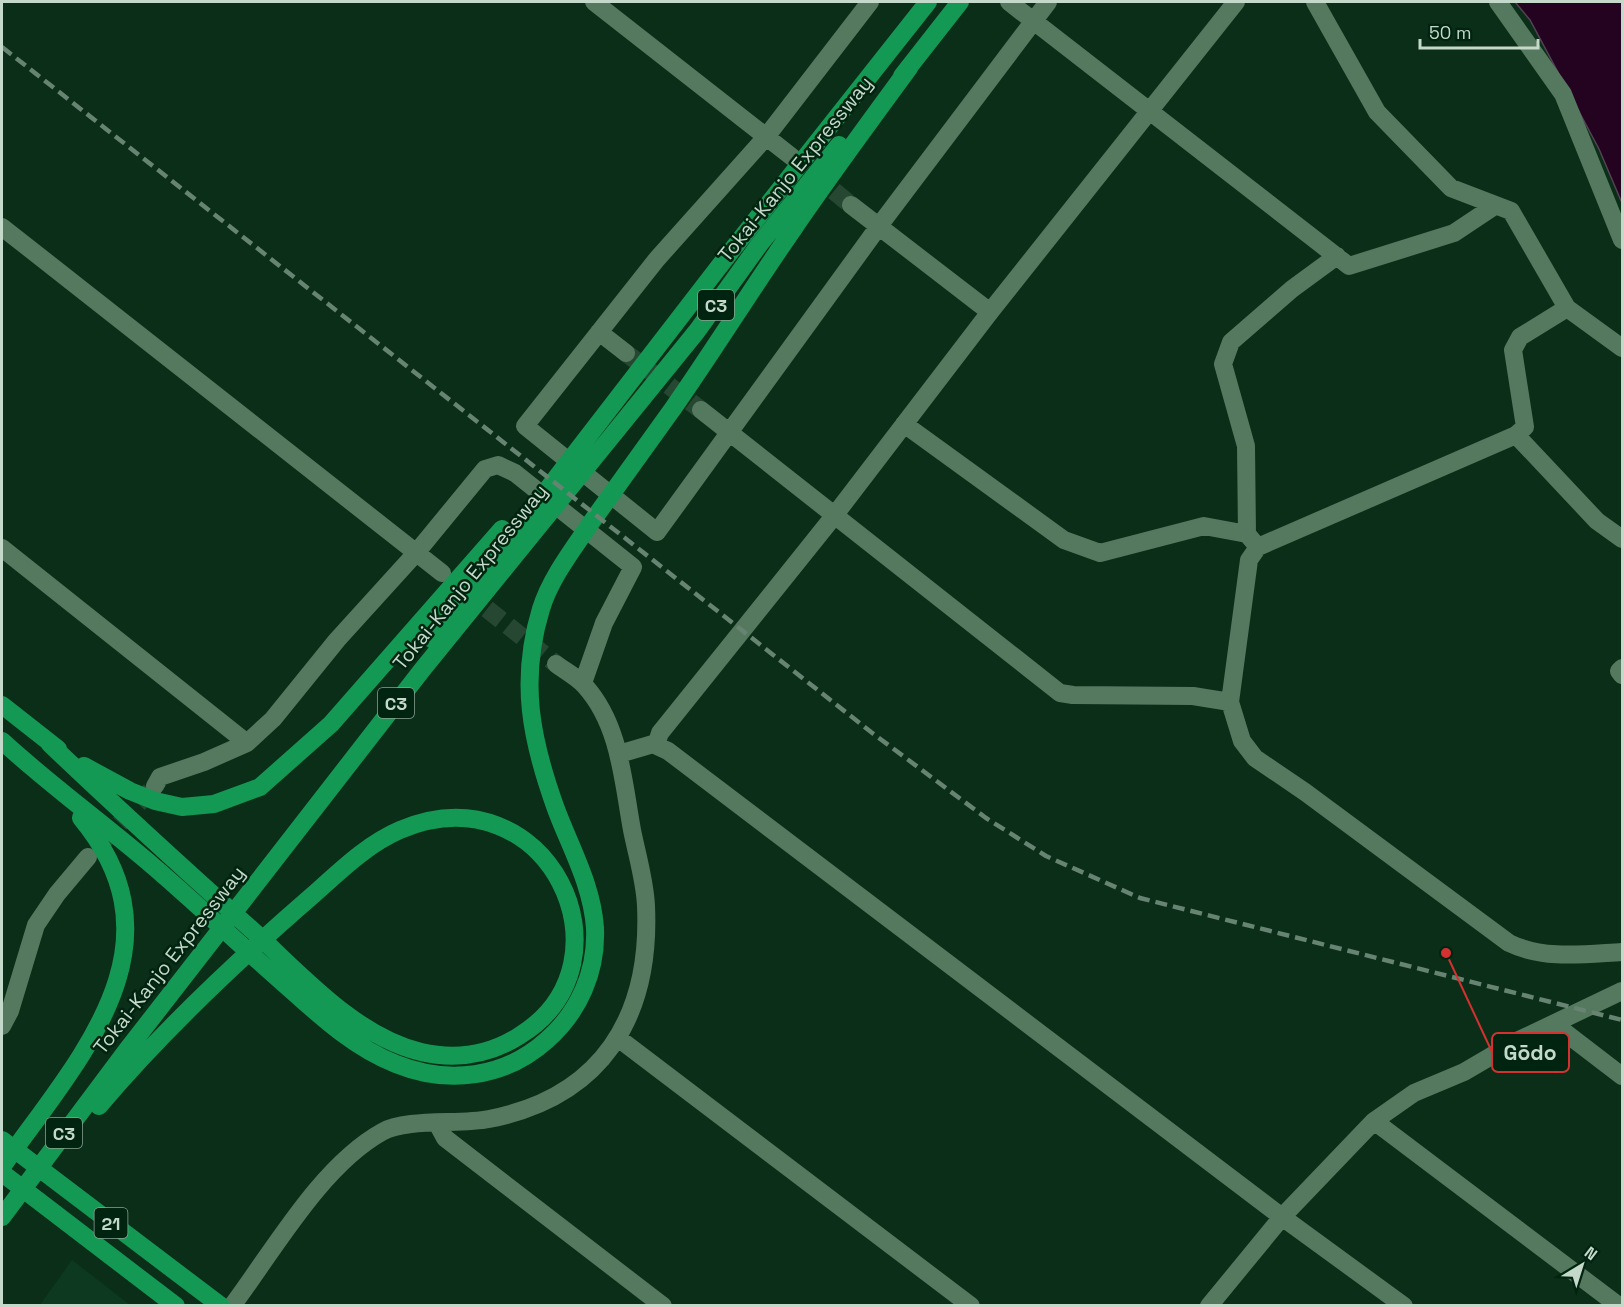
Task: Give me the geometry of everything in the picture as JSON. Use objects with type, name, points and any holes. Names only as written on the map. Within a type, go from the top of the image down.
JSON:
[{"type":"highway","name":"Tokai-Kanjo Expressway","points":[[2,1217],[129,1049],[209,935],[532,513],[572,449],[928,2]]},
{"type":"highway","name":"Tokai-Kanjo Expressway","points":[[532,513],[589,466],[697,330],[759,245],[841,143],[909,68],[960,2]]},
{"type":"highway","points":[[29,766],[154,867],[326,1020],[371,1052],[394,1064],[444,1076],[471,1076],[494,1071],[518,1061],[538,1048],[568,1016],[590,975],[594,953],[591,902],[583,873],[556,810],[533,738],[528,691],[529,651],[538,628],[541,607],[563,564],[581,537],[685,391],[795,226],[909,68]]},
{"type":"highway","points":[[50,744],[78,763],[130,791],[155,801],[182,807],[214,804],[260,787],[331,724],[430,615],[532,513]]},
{"type":"highway","points":[[2,705],[50,744],[138,828],[336,1005],[390,1041],[448,1056],[477,1054],[503,1046],[526,1032],[547,1011],[561,990],[571,965],[574,943],[568,900],[548,861],[512,832],[468,818],[445,818],[398,831],[346,866],[284,920],[230,972],[129,1049],[2,1228]]},
{"type":"highway","points":[[2,741],[77,812],[95,835],[118,884],[124,911],[126,942],[122,970],[100,1026],[2,1167]]},
{"type":"highway","name":"Tokai-Kanjo Expressway","points":[[2,1198],[129,1049]]},
{"type":"highway","name":"21","points":[[2,1140],[221,1305]]},
{"type":"highway","name":"21","points":[[2,1173],[176,1305]]},
{"type":"street","points":[[594,2],[792,157]]},
{"type":"street","points":[[870,2],[766,137],[657,259],[525,426],[657,532],[879,225],[1048,2]]},
{"type":"street","points":[[1009,2],[1349,266],[1454,233],[1496,205]]},
{"type":"street","points":[[656,745],[660,733],[834,516],[990,312],[1236,2]]},
{"type":"street","points":[[1315,2],[1377,112],[1451,188],[1511,211],[1567,308],[1623,348]]},
{"type":"street","points":[[1498,2],[1563,94],[1623,240]]},
{"type":"street","points":[[851,205],[990,312]]},
{"type":"street","points":[[2,227],[442,573]]},
{"type":"street","points":[[1337,256],[1292,289],[1232,342],[1222,364],[1246,446],[1252,540],[1230,702],[1242,741],[1255,758],[1305,792],[1509,943],[1526,951],[1548,954],[1623,952]]},
{"type":"street","points":[[904,424],[1064,540],[1100,552],[1204,525],[1252,540],[1516,435],[1525,427],[1513,350],[1520,337],[1567,308]]},
{"type":"street","points":[[598,332],[626,353]]},
{"type":"street","points":[[701,410],[1060,693],[1193,696],[1230,702]]},
{"type":"street","points":[[1516,435],[1597,521],[1623,539]]},
{"type":"street","points":[[155,786],[160,777],[204,762],[247,743],[273,719],[344,632],[416,553],[485,469],[498,465],[515,473],[633,567],[604,623],[583,683]]},
{"type":"street","points":[[2,548],[247,743]]},
{"type":"street","points":[[232,1305],[300,1211],[350,1153],[384,1130],[437,1123],[474,1122],[510,1115],[550,1100],[575,1086],[618,1038],[640,984],[646,943],[646,903],[619,754],[613,734],[583,683],[556,664]]},
{"type":"street","points":[[1623,668],[1619,671],[1623,675]]},
{"type":"street","points":[[619,754],[656,745],[677,758],[1282,1217],[1404,1305]]},
{"type":"street","points":[[2,1022],[10,1011],[36,925],[57,894],[88,857]]},
{"type":"street","points":[[1209,1305],[1282,1217],[1374,1121],[1414,1093],[1464,1072],[1517,1041],[1623,991]]},
{"type":"street","points":[[1554,1024],[1623,1076]]},
{"type":"street","points":[[618,1038],[971,1305]]},
{"type":"street","points":[[1374,1121],[1619,1305]]},
{"type":"street","points":[[437,1123],[445,1138],[663,1305]]},
{"type":"shaded area","points":[[1515,2],[1622,2],[1622,203],[1599,149],[1530,20]]},
{"type":"shaded area","points":[[72,1260],[130,1305],[40,1305]]},
{"type":"tunnel","points":[[813,174],[851,205]]},
{"type":"tunnel","points":[[626,353],[701,410]]},
{"type":"tunnel","points":[[466,592],[556,664]]},
{"type":"tunnel","points":[[101,843],[154,787]]},
{"type":"railway","points":[[2,47],[871,732],[986,818],[1046,856],[1140,898],[1622,1020]]},
{"type":"place","name":"Gōdo","points":[[1446,953]]}]
